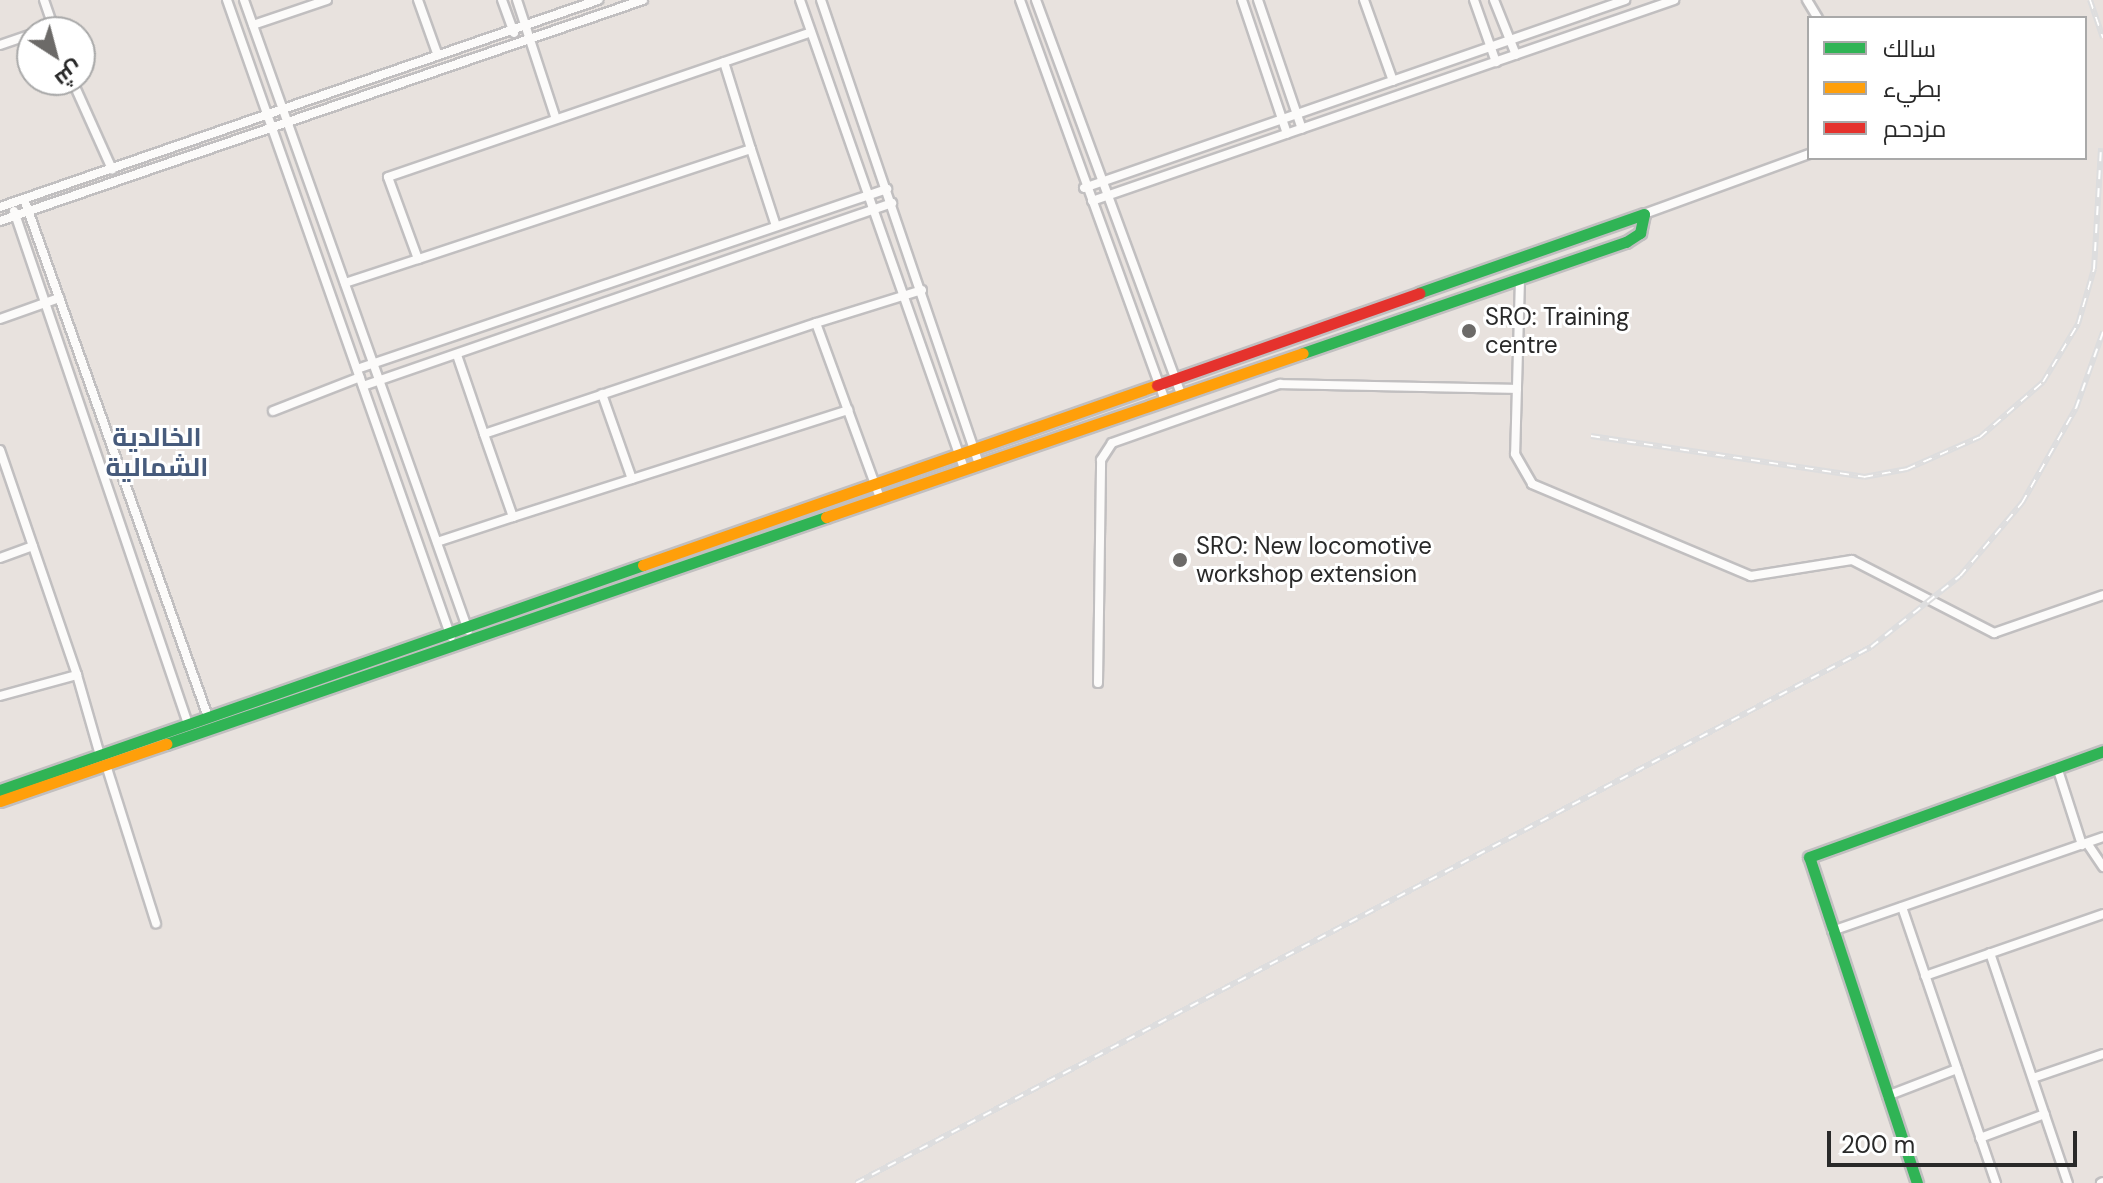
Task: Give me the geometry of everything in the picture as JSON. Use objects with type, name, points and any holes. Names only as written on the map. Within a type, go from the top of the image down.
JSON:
[{"type":"street","points":[[227,0],[452,638]]},
{"type":"street","points":[[244,0],[469,632]]},
{"type":"street","points":[[253,25],[327,0]]},
{"type":"street","points":[[418,0],[438,56]]},
{"type":"street","points":[[502,0],[518,42]]},
{"type":"street","points":[[517,0],[532,38],[556,119]]},
{"type":"street","points":[[4,205],[268,117],[598,0]]},
{"type":"street","points":[[0,221],[643,0]]},
{"type":"street","points":[[800,0],[964,469]]},
{"type":"street","points":[[821,0],[979,464]]},
{"type":"street","points":[[1020,0],[1084,188],[1092,201],[1165,400]]},
{"type":"street","points":[[1036,0],[1181,395]]},
{"type":"street","points":[[1242,0],[1287,134]]},
{"type":"street","points":[[1258,0],[1302,129]]},
{"type":"street","points":[[1364,0],[1393,81]]},
{"type":"street","points":[[1474,0],[1496,62]]},
{"type":"street","points":[[1494,0],[1516,55]]},
{"type":"street","points":[[1084,188],[1625,0]]},
{"type":"street","points":[[1092,201],[1674,0]]},
{"type":"street","points":[[418,259],[388,177],[811,32]]},
{"type":"street","points":[[724,62],[776,226]]},
{"type":"street","points":[[79,96],[112,169]]},
{"type":"street","points":[[345,283],[751,149]]},
{"type":"street","points":[[0,801],[107,768],[875,482],[1807,155]]},
{"type":"street","points":[[273,411],[360,377],[374,365],[887,189]]},
{"type":"street","points":[[24,199],[208,717]]},
{"type":"street","points":[[360,377],[380,382],[892,203]]},
{"type":"street","points":[[4,205],[16,215],[188,724]]},
{"type":"street","points":[[469,632],[880,498],[1626,242],[1640,233],[1644,214]]},
{"type":"street","points":[[1520,279],[1515,461],[1525,480],[1742,574],[1774,576],[1844,558],[1994,633],[2103,595]]},
{"type":"street","points":[[484,434],[922,290]]},
{"type":"street","points":[[0,319],[59,298]]},
{"type":"street","points":[[816,323],[880,498]]},
{"type":"street","points":[[457,355],[513,517]]},
{"type":"street","points":[[1098,683],[1101,460],[1112,443],[1280,384],[1517,389]]},
{"type":"street","points":[[602,394],[632,479]]},
{"type":"street","points":[[437,542],[848,410]]},
{"type":"street","points":[[0,450],[77,675],[100,755]]},
{"type":"street","points":[[0,558],[33,546]]},
{"type":"street","points":[[0,790],[208,717],[452,638]]},
{"type":"street","points":[[0,696],[77,675]]},
{"type":"street","points":[[1917,1183],[1806,864],[1813,853],[2103,751]]},
{"type":"street","points":[[2057,767],[2085,844],[2103,867]]},
{"type":"street","points":[[107,768],[156,923]]},
{"type":"street","points":[[1830,932],[2103,837]]},
{"type":"street","points":[[1902,907],[1996,1183]]},
{"type":"street","points":[[1925,976],[2103,914]]},
{"type":"street","points":[[1990,953],[2068,1183]]},
{"type":"street","points":[[2033,1078],[2103,1054]]},
{"type":"street","points":[[1887,1096],[1957,1069]]},
{"type":"street","points":[[1980,1138],[2045,1114]]},
{"type":"railway","points":[[2090,0],[2103,38]]},
{"type":"railway","points":[[1591,436],[1864,477],[1907,469],[1980,437],[2043,382],[2078,324],[2094,269],[2101,148]]},
{"type":"railway","points":[[856,1183],[1871,647],[1960,576],[2022,503],[2076,408],[2103,332]]},
{"type":"traffic: fast","points":[[1303,353],[1626,242],[1640,233],[1644,214],[1419,293]]},
{"type":"traffic: fast","points":[[166,744],[826,517]]},
{"type":"traffic: fast","points":[[0,790],[643,565]]},
{"type":"traffic: fast","points":[[1917,1183],[1809,857],[2103,751]]},
{"type":"traffic: slow","points":[[826,517],[1303,353]]},
{"type":"traffic: slow","points":[[643,565],[1157,385]]},
{"type":"traffic: slow","points":[[0,801],[166,744]]},
{"type":"traffic: jam","points":[[1157,385],[1419,293]]},
{"type":"place","name":"SRO: Training centre","points":[[1469,331]]},
{"type":"place","name":"SRO: New locomotive workshop extension","points":[[1180,560]]},
{"type":"district","name":"الخالدية الشمالية","points":[[157,453]]}]
